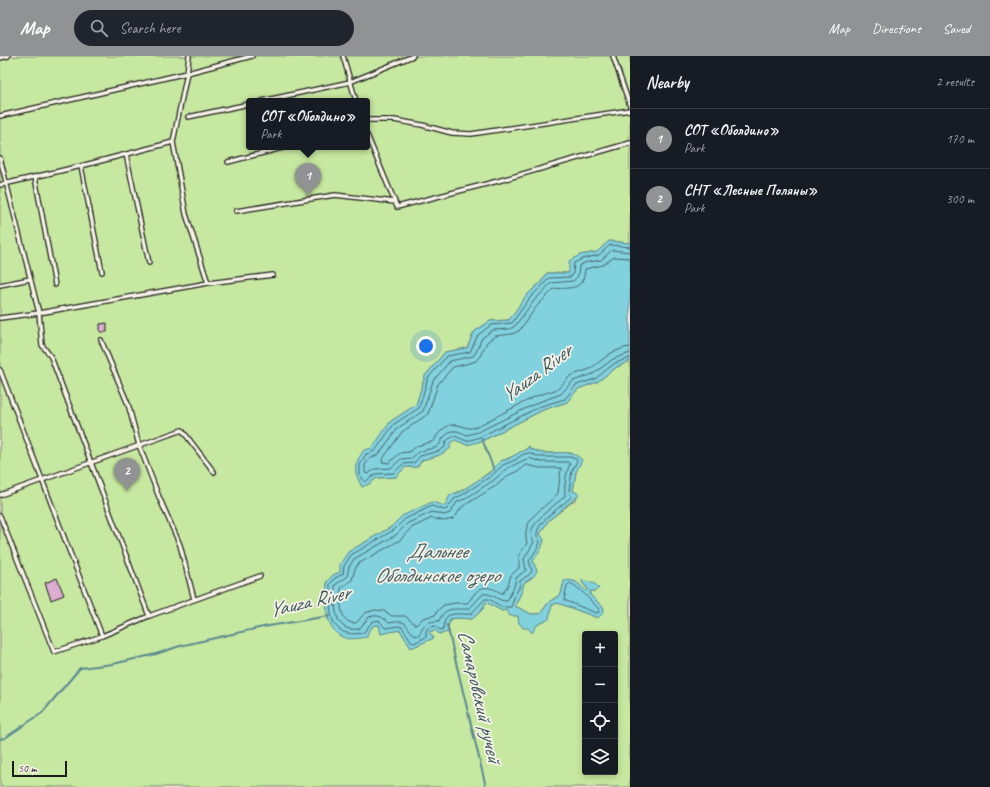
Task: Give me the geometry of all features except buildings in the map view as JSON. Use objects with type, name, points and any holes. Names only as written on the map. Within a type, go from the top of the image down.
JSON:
[{"type":"lane","points":[[0,58],[8,56]]},
{"type":"lane","points":[[189,56],[173,142],[186,214],[208,283]]},
{"type":"lane","points":[[0,116],[187,73],[252,56]]},
{"type":"lane","points":[[343,56],[355,98]]},
{"type":"lane","points":[[276,98],[350,82],[413,56]]},
{"type":"lane","points":[[613,56],[630,106]]},
{"type":"lane","points":[[188,117],[246,105]]},
{"type":"lane","points":[[370,120],[394,120],[422,125],[452,133],[471,134],[630,110]]},
{"type":"lane","points":[[0,185],[173,142]]},
{"type":"lane","points":[[370,142],[397,207],[498,181],[630,143]]},
{"type":"lane","points":[[228,162],[274,150]]},
{"type":"lane","points":[[126,154],[149,263]]},
{"type":"lane","points":[[0,158],[39,313],[42,345],[51,357],[149,616]]},
{"type":"lane","points":[[81,166],[102,272]]},
{"type":"lane","points":[[35,176],[55,285]]},
{"type":"lane","points":[[236,211],[335,195],[394,202]]},
{"type":"lane","points":[[0,318],[39,313],[208,283],[273,275]]},
{"type":"lane","points":[[0,285],[30,278]]},
{"type":"lane","points":[[101,340],[128,404],[139,445],[159,497],[180,545],[194,599]]},
{"type":"lane","points":[[0,370],[102,636]]},
{"type":"lane","points":[[0,495],[182,430],[214,472]]},
{"type":"lane","points":[[0,516],[54,652],[102,636],[149,616],[260,576]]},
{"type":"green space","points":[[0,56],[630,56],[630,243],[609,241],[597,252],[580,255],[570,273],[547,273],[541,282],[526,296],[509,320],[490,321],[474,332],[467,348],[445,352],[425,376],[416,405],[391,421],[372,449],[369,484],[377,478],[396,477],[405,467],[417,467],[422,460],[440,455],[455,439],[482,441],[543,410],[567,402],[578,389],[597,382],[617,367],[630,361],[630,787],[0,787]],"holes":[[[529,446],[530,449],[541,453],[572,453],[576,472],[573,491],[576,499],[548,521],[540,534],[544,540],[540,551],[533,561],[533,577],[523,583],[515,606],[531,614],[540,614],[549,602],[561,594],[563,585],[575,581],[586,591],[588,590],[582,582],[595,591],[590,591],[590,595],[604,608],[598,618],[558,603],[552,605],[548,619],[537,625],[519,623],[518,616],[506,610],[502,611],[486,602],[482,610],[472,619],[450,619],[448,627],[429,632],[433,638],[411,648],[400,630],[381,633],[379,625],[374,625],[368,632],[336,633],[327,617],[327,581],[333,575],[340,572],[348,552],[391,527],[402,516],[445,506],[451,495],[474,483],[490,472],[500,462],[520,453]]]},
{"type":"water","points":[[609,241],[630,243],[630,361],[617,367],[597,382],[578,389],[567,402],[543,410],[482,441],[467,445],[455,440],[449,444],[451,448],[440,455],[422,460],[417,467],[405,467],[396,477],[377,478],[362,487],[356,472],[356,464],[360,455],[364,450],[372,448],[391,421],[416,405],[425,376],[445,352],[467,348],[474,332],[490,321],[509,320],[526,296],[541,282],[547,273],[569,273],[569,261],[580,255],[597,252]]},
{"type":"water","name":"Дальнее Оболдинское озеро","points":[[529,446],[530,449],[542,453],[574,454],[582,460],[576,472],[573,491],[579,495],[548,521],[540,534],[544,540],[540,551],[533,561],[537,571],[533,577],[524,583],[522,592],[515,606],[531,614],[540,614],[549,602],[561,594],[564,581],[574,581],[586,591],[588,589],[582,580],[595,584],[599,588],[595,591],[590,591],[590,595],[604,608],[603,613],[598,618],[558,603],[552,605],[549,619],[537,625],[532,633],[528,628],[523,628],[519,623],[518,616],[510,616],[506,610],[502,611],[486,602],[482,610],[472,619],[450,619],[448,627],[449,632],[439,634],[435,630],[429,632],[434,638],[411,648],[400,630],[381,634],[379,625],[374,625],[368,632],[367,637],[350,639],[338,634],[333,629],[327,614],[327,581],[333,575],[340,572],[340,564],[348,552],[391,527],[402,516],[432,502],[445,506],[450,495],[460,492],[489,473],[500,461],[508,459],[526,450]]},
{"type":"waterway","name":"Yauza River","points":[[482,439],[494,470]]},
{"type":"waterway","name":"Yauza River","points":[[0,739],[5,738],[42,713],[80,668],[113,664],[156,654],[180,646],[263,627],[329,616]]},
{"type":"waterway","name":"Самаровский ручей","points":[[447,625],[486,787]]},
{"type":"place","name":"СОТ «Оболдино»","points":[[308,196]]},
{"type":"place","name":"СНТ «Лесные Поляны»","points":[[127,491]]}]
